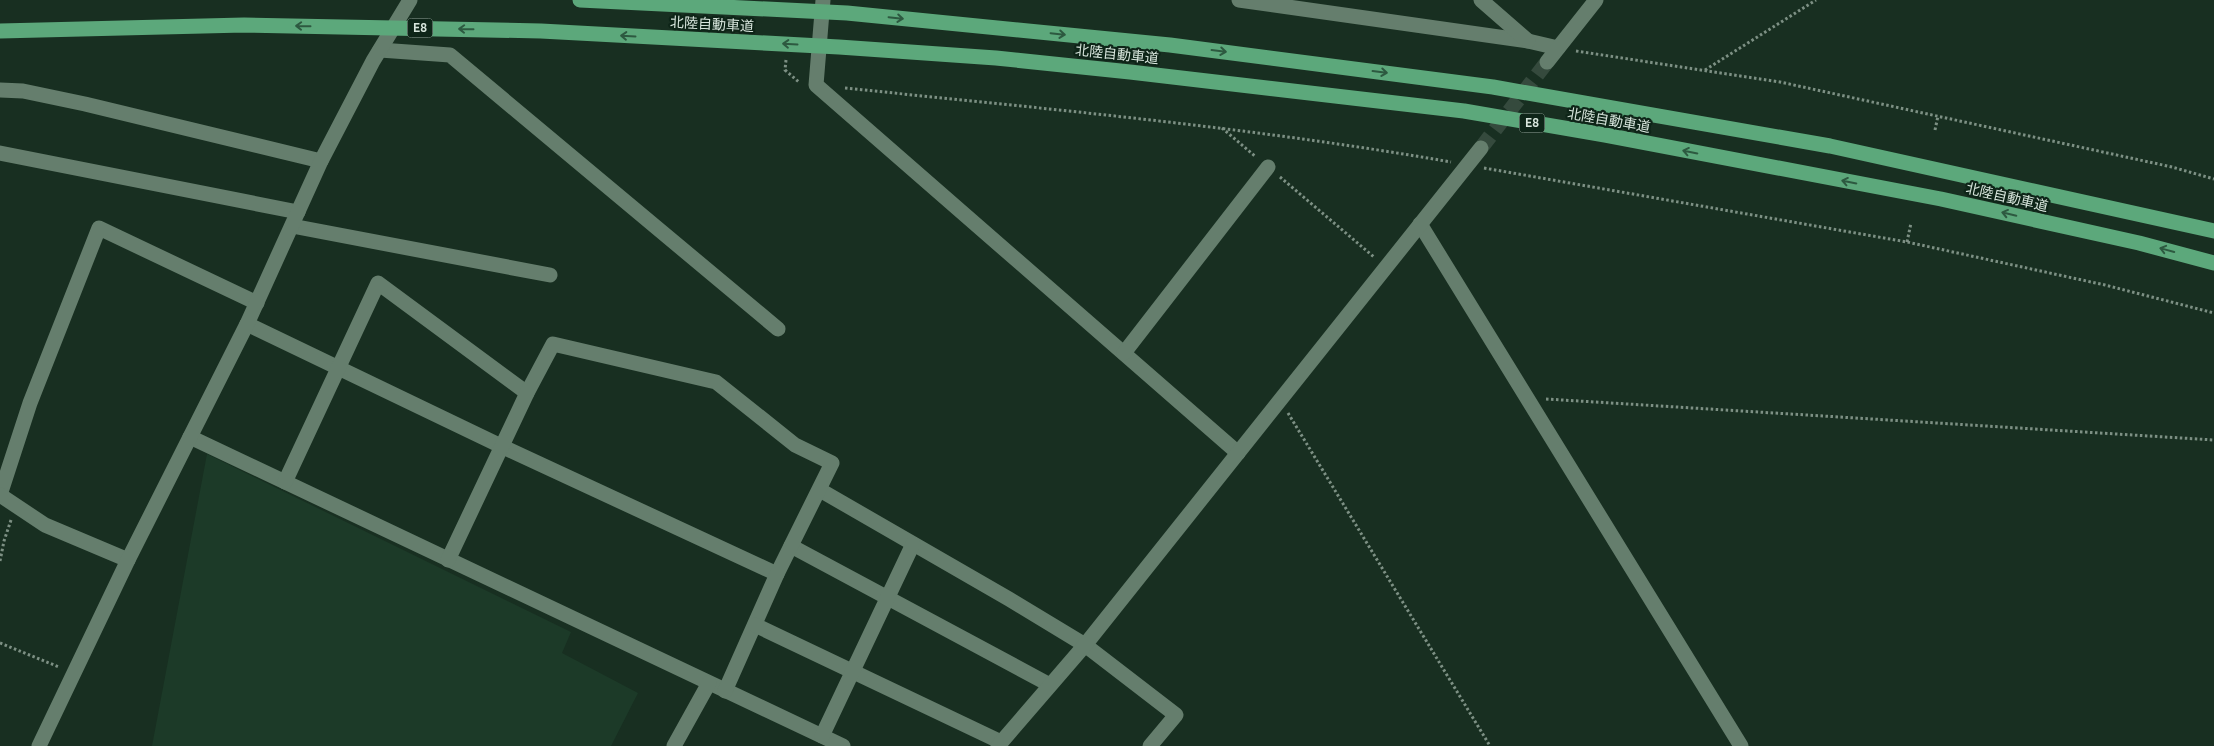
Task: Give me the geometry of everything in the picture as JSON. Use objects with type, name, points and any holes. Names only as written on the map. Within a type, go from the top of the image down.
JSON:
[{"type":"highway","name":"北陸自動車道","points":[[580,0],[848,13],[1170,45],[1493,87],[1830,146],[2214,231]]},
{"type":"highway","name":"北陸自動車道","points":[[0,31],[274,26],[541,31],[839,47],[1006,59],[1261,86],[1464,111],[1941,199],[2139,243],[2214,263]]},
{"type":"street","points":[[38,746],[128,560],[248,324],[321,162],[380,50],[410,0]]},
{"type":"street","points":[[823,0],[808,84],[1124,353],[1238,453]]},
{"type":"street","points":[[1239,0],[1528,41],[1558,48]]},
{"type":"street","points":[[1481,0],[1528,41]]},
{"type":"street","points":[[1547,62],[1596,0]]},
{"type":"street","points":[[380,50],[450,55],[778,329]]},
{"type":"street","points":[[0,90],[23,92],[85,104],[321,162]]},
{"type":"street","points":[[755,625],[853,670],[999,744],[1085,645],[1481,148]]},
{"type":"street","points":[[0,153],[550,275]]},
{"type":"street","points":[[1124,353],[1268,168]]},
{"type":"street","points":[[1420,224],[1741,746]]},
{"type":"street","points":[[128,560],[45,525],[0,495],[30,403],[99,228],[257,303]]},
{"type":"street","points":[[285,482],[337,367],[378,283],[527,393]]},
{"type":"street","points":[[248,324],[501,446],[777,574]]},
{"type":"street","points":[[448,560],[501,446],[553,344],[716,382],[795,445],[832,463],[777,574],[725,691]]},
{"type":"street","points":[[190,437],[844,746]]},
{"type":"street","points":[[820,490],[1085,645],[1176,715],[1150,746]]},
{"type":"street","points":[[822,736],[913,544]]},
{"type":"street","points":[[791,546],[1050,685]]},
{"type":"street","points":[[674,746],[709,683]]},
{"type":"path","points":[[1704,70],[1816,0]]},
{"type":"path","points":[[1558,48],[1780,82],[2172,168],[2214,179]]},
{"type":"path","points":[[786,60],[785,70],[808,84],[1221,127],[1375,148],[1907,242],[2096,283],[2214,313]]},
{"type":"path","points":[[1935,130],[1938,116]]},
{"type":"path","points":[[1221,127],[1386,267]]},
{"type":"path","points":[[1907,242],[1911,223]]},
{"type":"path","points":[[1527,398],[2214,440]]},
{"type":"path","points":[[1280,400],[1490,746]]},
{"type":"path","points":[[0,560],[4,541],[16,506]]},
{"type":"path","points":[[0,643],[74,673]]},
{"type":"shaded area","points":[[207,454],[571,632],[562,653],[638,693],[611,746],[152,746]]},
{"type":"tunnel","points":[[1481,148],[1547,62]]}]
